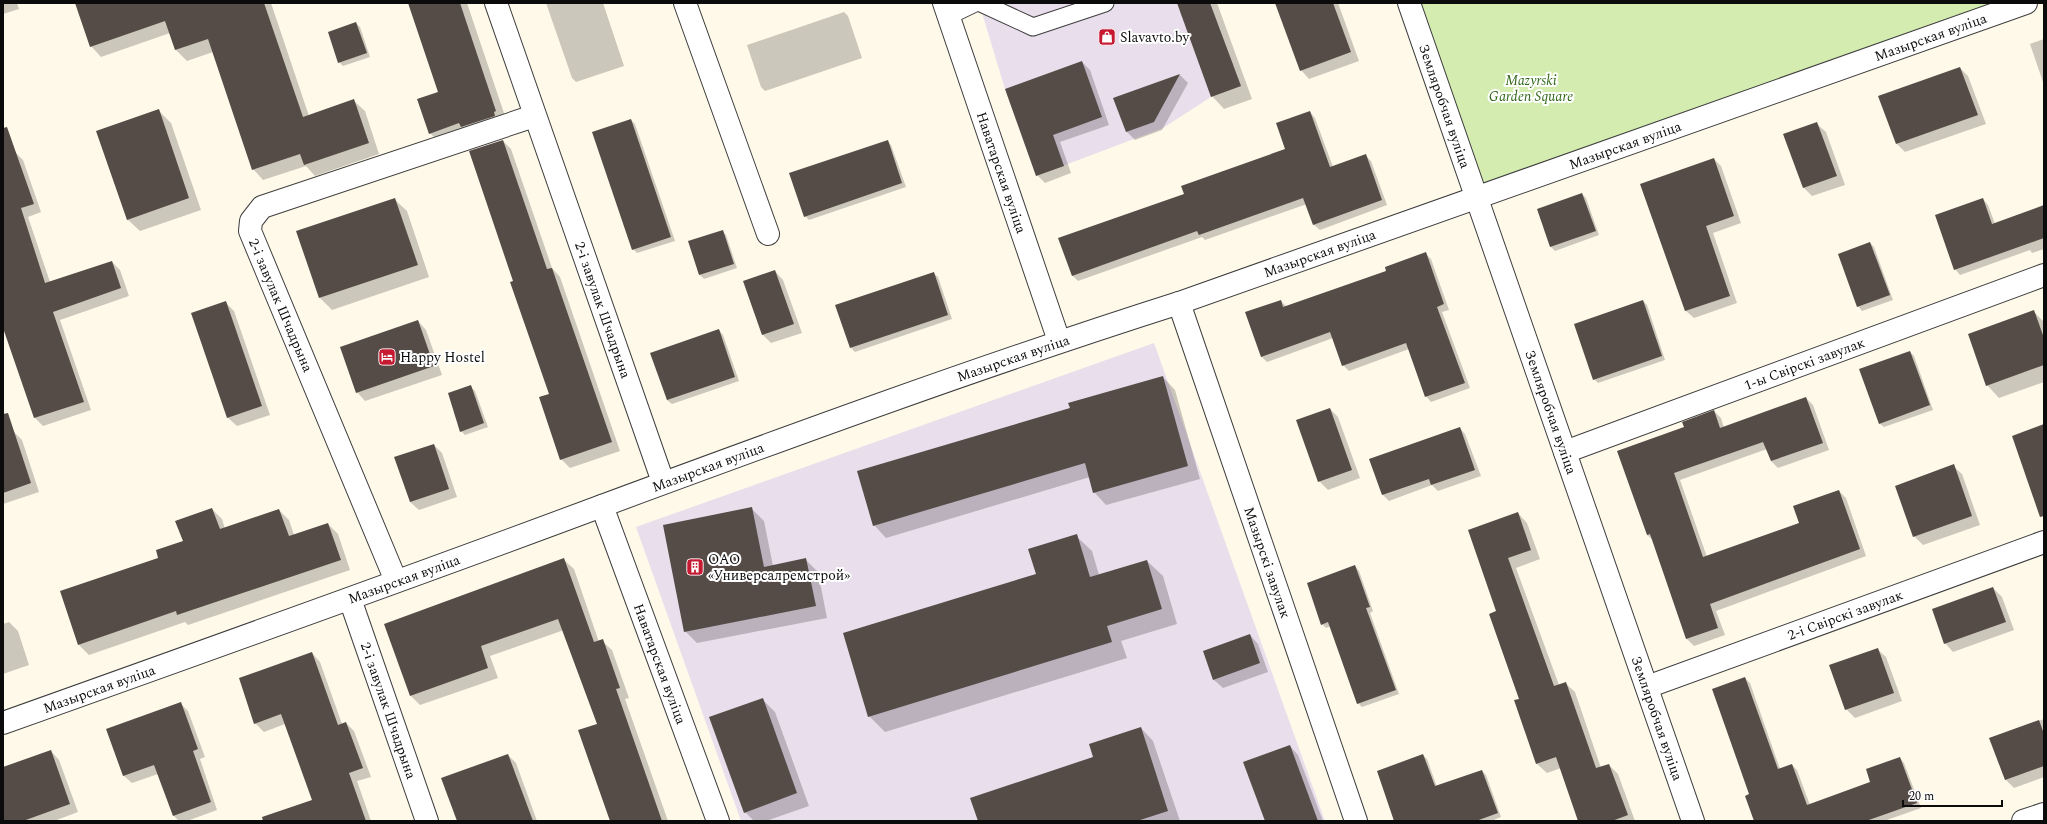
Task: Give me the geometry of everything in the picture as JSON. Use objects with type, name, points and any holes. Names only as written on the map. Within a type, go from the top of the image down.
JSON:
[{"type":"street","name":"2-і завулак Шчадрына","points":[[496,3],[534,116],[663,482]]},
{"type":"street","points":[[685,3],[768,234]]},
{"type":"street","name":"Земляробчая вуліца","points":[[1410,3],[1693,821]]},
{"type":"street","name":"Мазырская вуліца","points":[[3,723],[350,599],[663,482],[1059,341],[1179,303],[2026,3]]},
{"type":"street","name":"Наватарская вуліца","points":[[946,10],[1059,341]]},
{"type":"street","name":"2-і завулак Шчадрына","points":[[396,581],[250,232],[252,221],[262,207],[534,116]]},
{"type":"street","name":"1-ы Свірскі завулак","points":[[1565,452],[2044,275]]},
{"type":"street","name":"Мазырскі завулак","points":[[1179,303],[1356,821]]},
{"type":"street","name":"Наватарская вуліца","points":[[602,506],[718,821]]},
{"type":"street","name":"2-і Свірскі завулак","points":[[1647,687],[2044,542]]},
{"type":"street","name":"2-і завулак Шчадрына","points":[[350,599],[427,821]]},
{"type":"street","points":[[2023,821],[2044,814]]},
{"type":"lane","points":[[946,10],[975,3]]},
{"type":"lane","points":[[982,3],[1033,27],[1104,3]]},
{"type":"shaded area","points":[[979,3],[1210,3],[1241,86],[1211,97],[1163,128],[1036,176],[1005,89]]},
{"type":"shaded area","points":[[1154,343],[1325,821],[741,821],[636,527]]},
{"type":"green space","name":"Mazyrski Garden Square","points":[[1410,3],[2026,3],[1478,198]]},
{"type":"building","points":[[75,3],[264,3],[303,117],[354,99],[369,143],[304,165],[300,154],[252,170],[208,39],[175,50],[165,21],[90,47]]},
{"type":"building","points":[[408,3],[460,3],[496,111],[494,112],[495,116],[461,127],[459,123],[429,134],[417,99],[438,92]]},
{"type":"building","points":[[1177,3],[1210,3],[1241,86],[1211,97]]},
{"type":"building","points":[[1275,3],[1333,3],[1351,52],[1300,71]]},
{"type":"building","points":[[356,22],[367,53],[338,63],[328,32]]},
{"type":"building","points":[[1082,61],[1102,117],[1053,135],[1064,166],[1036,176],[1005,89]]},
{"type":"building","points":[[1960,67],[1978,115],[1896,144],[1878,96]]},
{"type":"building","points":[[1180,74],[1154,122],[1126,132],[1113,98]]},
{"type":"building","points":[[159,109],[189,198],[127,220],[96,131]]},
{"type":"building","points":[[1310,111],[1330,167],[1366,154],[1382,200],[1313,225],[1303,198],[1199,235],[1197,231],[1072,276],[1058,238],[1184,194],[1181,186],[1285,149],[1276,123]]},
{"type":"building","points":[[631,119],[671,237],[632,250],[592,132]]},
{"type":"building","points":[[1817,122],[1837,176],[1803,188],[1783,134]]},
{"type":"building","points":[[7,127],[34,204],[21,208],[45,283],[112,261],[121,288],[53,312],[84,402],[34,418],[3,328],[3,128]]},
{"type":"building","points":[[503,140],[547,269],[552,268],[612,442],[560,460],[539,397],[549,394],[510,282],[513,281],[469,151]]},
{"type":"building","points":[[888,140],[902,183],[804,217],[789,173]]},
{"type":"building","points":[[1714,158],[1734,216],[1706,226],[1730,296],[1685,311],[1640,184]]},
{"type":"building","points":[[1582,193],[1596,231],[1550,247],[1537,209]]},
{"type":"building","points":[[395,198],[418,265],[319,298],[296,231]]},
{"type":"building","points":[[1983,198],[1992,224],[2044,205],[2044,238],[1954,270],[1935,215]]},
{"type":"building","points":[[723,230],[734,264],[699,275],[688,241]]},
{"type":"building","points":[[1870,242],[1890,295],[1857,307],[1838,254]]},
{"type":"building","points":[[1426,252],[1444,304],[1437,307],[1465,383],[1425,397],[1406,343],[1342,366],[1330,332],[1261,357],[1245,312],[1281,300],[1283,307],[1386,271],[1385,267]]},
{"type":"building","points":[[775,270],[794,324],[762,335],[743,281]]},
{"type":"building","points":[[934,272],[948,315],[850,348],[835,305]]},
{"type":"building","points":[[1643,300],[1662,356],[1593,380],[1574,324]]},
{"type":"building","points":[[226,301],[262,406],[227,418],[191,313]]},
{"type":"building","points":[[2034,310],[2044,338],[2044,365],[1986,386],[1968,334]]},
{"type":"building","name":"Happy Hostel","points":[[418,320],[434,366],[356,393],[340,347]]},
{"type":"building","points":[[719,329],[735,377],[667,400],[650,353]]},
{"type":"building","points":[[1910,351],[1930,405],[1879,424],[1859,369]]},
{"type":"building","points":[[1163,376],[1188,466],[1093,493],[1085,463],[873,526],[857,471],[1070,408],[1068,403]]},
{"type":"building","points":[[471,385],[484,423],[460,432],[448,393]]},
{"type":"building","points":[[1806,397],[1823,443],[1771,461],[1763,442],[1674,473],[1703,557],[1799,523],[1793,506],[1839,490],[1860,549],[1710,604],[1718,628],[1686,639],[1650,534],[1647,535],[1617,451],[1684,427],[1682,422],[1714,410],[1720,428]]},
{"type":"building","points":[[1330,408],[1352,470],[1318,482],[1296,420]]},
{"type":"building","points":[[8,413],[31,483],[3,493],[3,414]]},
{"type":"building","points":[[2044,424],[2044,516],[2040,517],[2012,436]]},
{"type":"building","points":[[1460,427],[1475,470],[1431,485],[1429,479],[1382,495],[1369,459]]},
{"type":"building","points":[[434,444],[449,489],[410,502],[394,457]]},
{"type":"building","points":[[1954,464],[1972,516],[1913,537],[1895,486]]},
{"type":"building","name":"ОАО «Универсалремстрой»","points":[[752,507],[764,567],[806,558],[816,606],[684,632],[663,525]]},
{"type":"building","points":[[212,508],[220,529],[279,509],[289,536],[328,523],[341,560],[177,615],[176,611],[78,645],[60,591],[158,558],[156,550],[183,541],[175,521]]},
{"type":"building","points":[[1518,512],[1531,550],[1508,558],[1554,686],[1566,682],[1596,768],[1609,764],[1628,815],[1612,821],[1578,821],[1556,757],[1536,764],[1514,700],[1519,699],[1489,614],[1496,611],[1468,530]]},
{"type":"building","points":[[1077,534],[1090,577],[1147,560],[1162,609],[1107,626],[1112,642],[868,717],[843,633],[1036,574],[1028,549]]},
{"type":"building","points":[[564,558],[594,642],[603,639],[620,688],[616,689],[662,821],[610,821],[578,730],[597,724],[558,619],[481,646],[488,668],[410,696],[384,624]]},
{"type":"building","points":[[1355,565],[1370,607],[1366,608],[1396,690],[1357,704],[1328,622],[1321,625],[1307,583]]},
{"type":"building","points":[[1993,587],[2006,622],[1944,644],[1932,609]]},
{"type":"building","points":[[1250,634],[1260,663],[1213,680],[1203,651]]},
{"type":"building","points":[[1878,648],[1894,693],[1845,710],[1829,665]]},
{"type":"building","points":[[312,652],[338,725],[346,722],[363,768],[349,773],[366,821],[263,821],[262,817],[312,800],[281,714],[254,724],[239,678]]},
{"type":"building","points":[[1745,677],[1778,769],[1792,764],[1807,805],[1870,782],[1866,769],[1900,757],[1917,803],[1866,821],[1754,821],[1745,796],[1749,794],[1712,689]]},
{"type":"building","points":[[763,698],[797,793],[744,813],[709,717]]},
{"type":"building","points":[[181,702],[198,749],[193,751],[211,802],[173,816],[154,765],[123,776],[106,729]]},
{"type":"building","points":[[2039,720],[2044,734],[2044,766],[2005,780],[1989,738]]},
{"type":"building","points":[[1141,727],[1168,811],[1137,821],[978,821],[970,798],[1093,757],[1089,744]]},
{"type":"building","points":[[1290,745],[1318,821],[1265,821],[1243,762]]},
{"type":"building","points":[[51,750],[70,804],[23,821],[3,821],[3,767]]},
{"type":"building","points":[[508,754],[533,821],[457,821],[441,778]]},
{"type":"building","points":[[1423,754],[1435,786],[1482,770],[1498,813],[1476,821],[1394,821],[1377,771]]},
{"type":"place","name":"Slavavto.by","points":[[1107,37]]},
{"type":"place","name":"Happy Hostel","points":[[387,357]]},
{"type":"place","name":"ОАО «Универсалремстрой»","points":[[695,567]]}]
